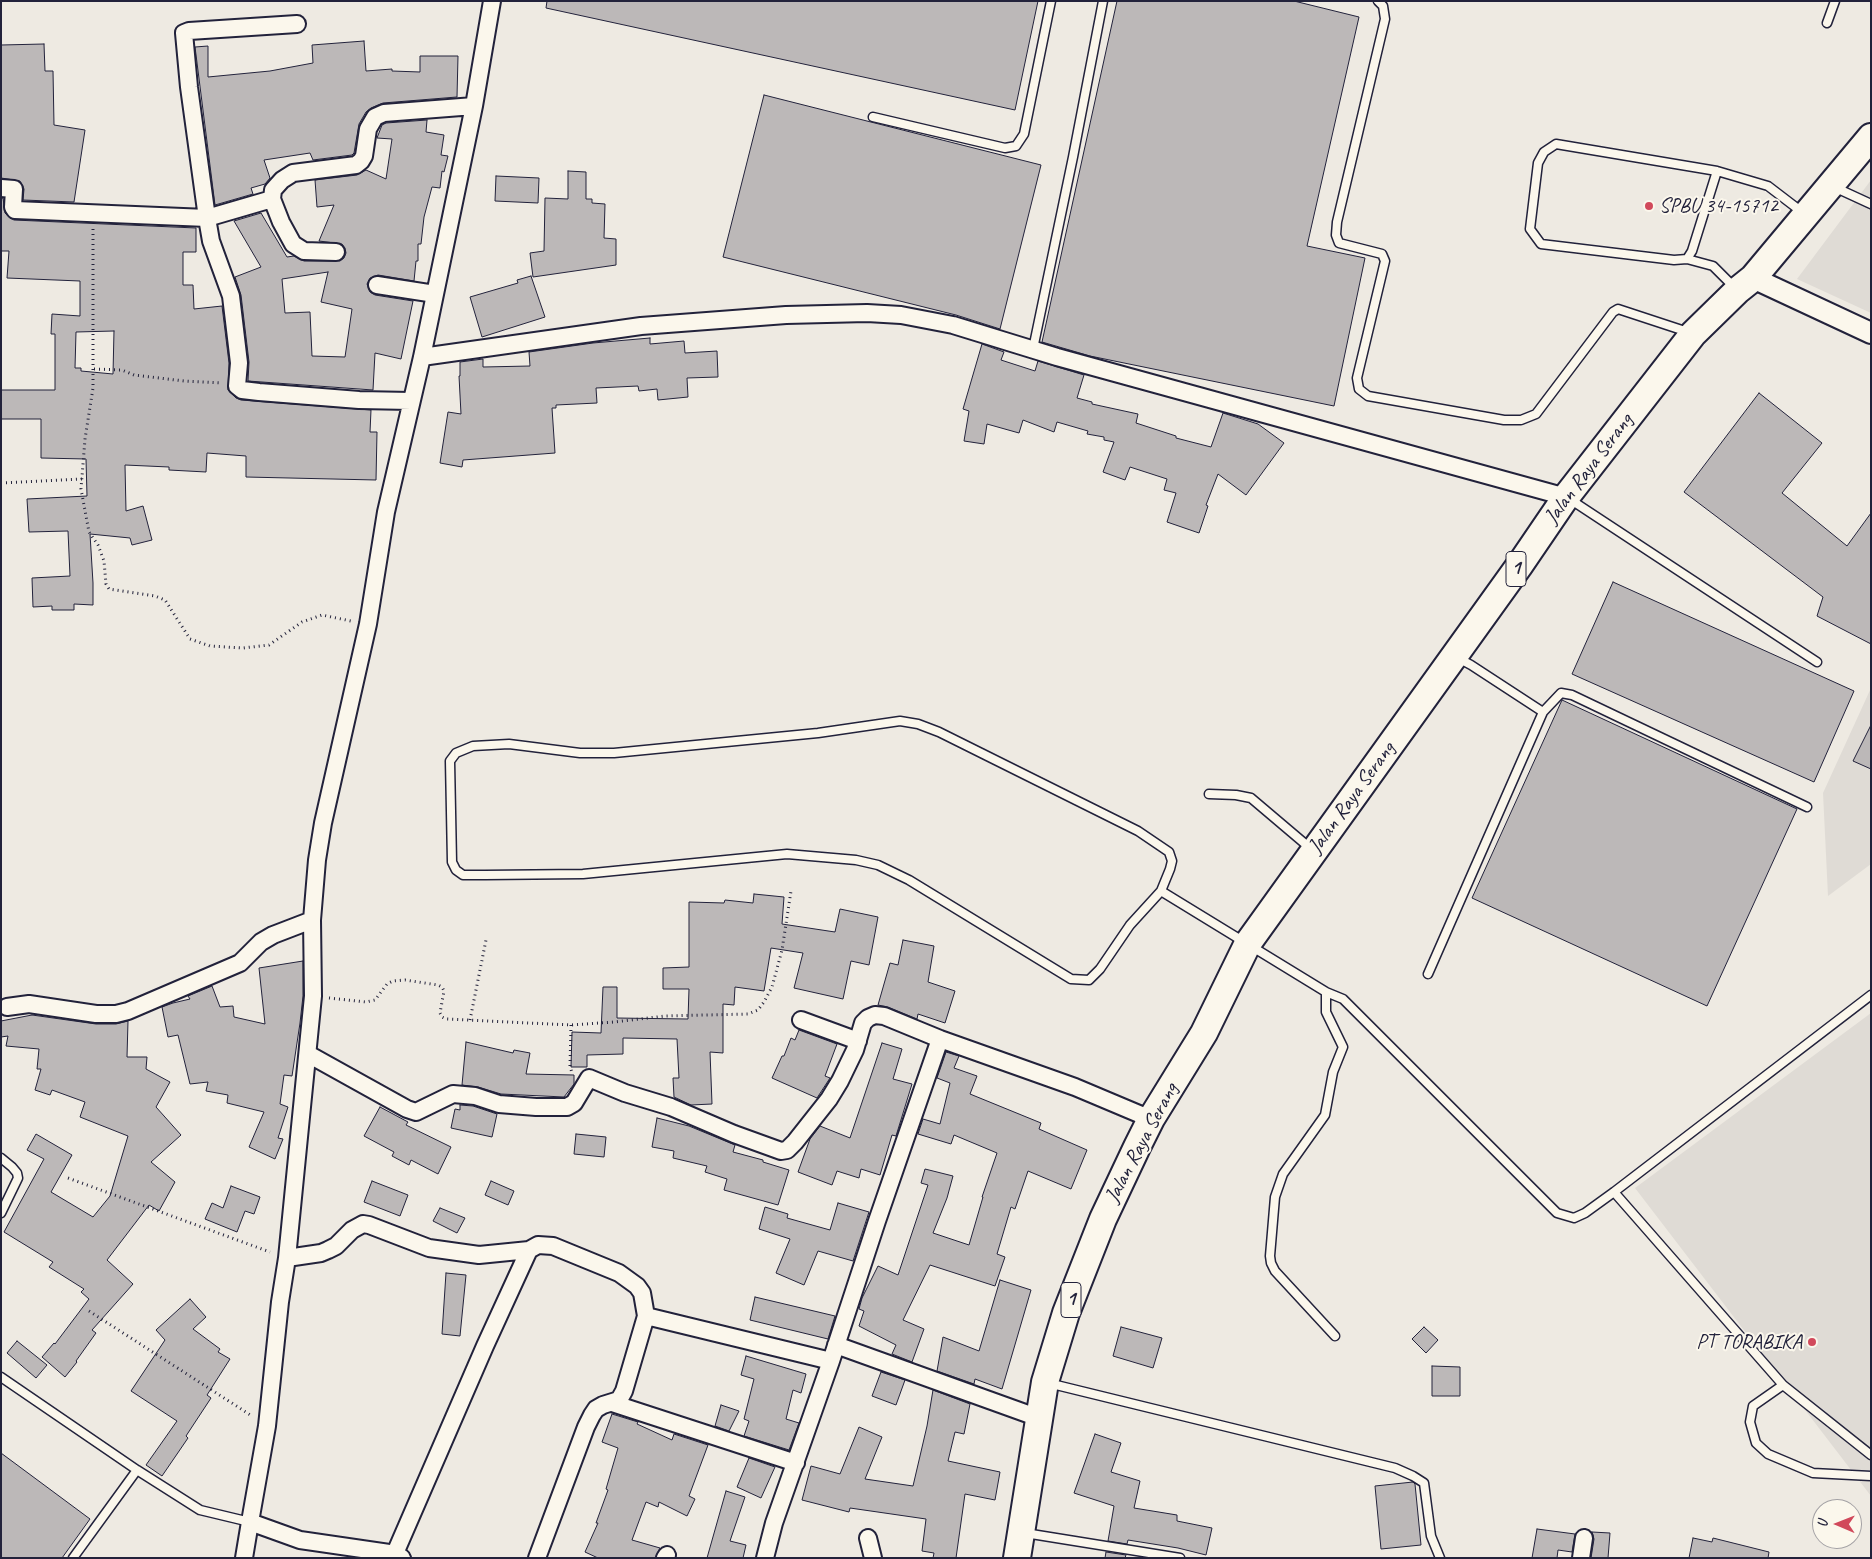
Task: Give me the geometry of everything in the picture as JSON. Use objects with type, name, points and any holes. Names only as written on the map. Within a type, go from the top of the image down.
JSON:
[{"type":"highway","name":"Jalan Raya Serang","points":[[1019,1545],[1045,1382],[1066,1313],[1102,1219],[1152,1119],[1204,1033],[1248,943],[1519,566],[1566,497],[1693,334],[1745,284],[1871,137]]},
{"type":"street","points":[[244,1558],[267,1426],[279,1311],[287,1258],[313,996],[312,922],[317,860],[323,823],[368,624],[386,512],[422,357],[474,106],[492,1]]},
{"type":"street","points":[[297,24],[189,31],[184,33],[189,87],[211,241],[232,296],[239,363],[237,386],[242,390],[259,392],[360,400],[411,401]]},
{"type":"street","points":[[336,252],[304,251],[297,248],[281,222],[272,199],[273,190],[282,180],[293,173],[356,165],[364,156],[368,129],[375,117],[384,112],[474,106]]},
{"type":"street","points":[[1,188],[14,189],[13,207],[15,210],[93,214],[208,218],[272,199]]},
{"type":"street","points":[[1745,284],[1871,333]]},
{"type":"street","points":[[377,285],[434,294]]},
{"type":"street","points":[[422,357],[641,326],[786,314],[901,315],[953,325],[1056,357],[1566,497]]},
{"type":"street","points":[[7,1007],[29,1004],[96,1014],[128,1012],[240,963],[272,934],[312,922]]},
{"type":"street","points":[[308,1054],[407,1109],[416,1112],[453,1094],[475,1096],[499,1104],[536,1107],[567,1106],[574,1103],[589,1078],[671,1107],[772,1149],[788,1150],[829,1099],[840,1081],[864,1023],[875,1014],[1075,1087],[1152,1119]]},
{"type":"street","points":[[801,1020],[858,1041]]},
{"type":"street","points":[[765,1558],[774,1523],[940,1039]]},
{"type":"street","points":[[287,1258],[321,1253],[328,1250],[336,1246],[352,1230],[363,1224],[429,1248],[479,1255],[529,1250],[538,1245],[553,1246],[619,1273],[631,1280],[642,1293],[646,1316],[624,1391],[619,1400],[596,1409],[586,1427],[537,1558]]},
{"type":"street","points":[[250,1522],[300,1540],[397,1556],[485,1346],[529,1250]]},
{"type":"street","points":[[646,1316],[831,1361]]},
{"type":"street","points":[[836,1345],[1039,1418]]},
{"type":"street","points":[[612,1403],[796,1463]]},
{"type":"street","points":[[868,1538],[873,1558]]},
{"type":"street","points":[[1581,1558],[1584,1538]]},
{"type":"lane","points":[[873,117],[1004,148],[1016,146],[1024,134],[1051,1]]},
{"type":"lane","points":[[1033,349],[1103,1]]},
{"type":"lane","points":[[1378,1],[1383,6],[1385,19],[1337,222],[1336,235],[1340,242],[1382,254],[1385,262],[1356,378],[1359,389],[1368,396],[1504,420],[1521,420],[1536,414],[1613,312],[1618,309],[1693,334]]},
{"type":"lane","points":[[1827,23],[1835,1]]},
{"type":"lane","points":[[1745,284],[1713,266],[1687,259],[1674,260],[1541,244],[1530,229],[1538,163],[1544,152],[1556,144],[1717,170],[1768,186],[1806,215]]},
{"type":"lane","points":[[1687,259],[1692,250],[1717,170]]},
{"type":"lane","points":[[1830,186],[1871,204]]},
{"type":"lane","points":[[1566,497],[1817,662]]},
{"type":"lane","points":[[1453,656],[1471,665],[1543,712]]},
{"type":"lane","points":[[1428,974],[1543,712],[1561,693],[1572,695],[1807,807]]},
{"type":"lane","points":[[900,721],[918,724],[939,732],[1138,831],[1169,852],[1172,861],[1161,891],[1130,925],[1100,969],[1089,980],[1080,980],[1071,979],[908,880],[878,865],[856,860],[787,854],[583,874],[463,875],[456,870],[452,862],[450,761],[456,753],[473,746],[509,744],[580,753],[614,753],[818,733],[900,721]]},
{"type":"lane","points":[[1209,794],[1236,795],[1251,798],[1314,851]]},
{"type":"lane","points":[[1161,891],[1326,992],[1343,999],[1557,1213],[1574,1218],[1585,1213],[1614,1192],[1871,996]]},
{"type":"lane","points":[[1326,992],[1326,1012],[1343,1047],[1333,1072],[1325,1115],[1284,1174],[1275,1197],[1270,1256],[1275,1271],[1335,1336]]},
{"type":"lane","points":[[1,1158],[12,1167],[17,1173],[18,1178],[1,1213]]},
{"type":"lane","points":[[1614,1192],[1783,1385],[1871,1456]]},
{"type":"lane","points":[[1,1377],[137,1470],[200,1510],[250,1522]]},
{"type":"lane","points":[[1045,1382],[1395,1468],[1413,1476],[1424,1483],[1431,1536],[1440,1558]]},
{"type":"lane","points":[[1783,1385],[1753,1406],[1750,1422],[1756,1444],[1768,1454],[1813,1473],[1871,1476]]},
{"type":"lane","points":[[73,1558],[137,1470]]},
{"type":"lane","points":[[1019,1545],[1180,1558]]},
{"type":"path","points":[[93,214],[94,369],[81,488],[89,532],[98,545],[104,561],[106,584],[109,590],[155,596],[166,600],[190,639],[210,646],[242,648],[269,645],[302,622],[322,615],[368,624]]},
{"type":"path","points":[[94,369],[122,370],[134,375],[184,381],[214,382],[237,386]]},
{"type":"path","points":[[1,483],[82,479]]},
{"type":"path","points":[[313,996],[366,1002],[375,1000],[387,984],[393,981],[405,980],[438,985],[444,991],[440,1013],[446,1019],[571,1025],[665,1016],[748,1014],[758,1010],[772,987],[782,950],[791,891]]},
{"type":"path","points":[[470,1020],[486,940]]},
{"type":"path","points":[[571,1025],[570,1071],[589,1078]]},
{"type":"path","points":[[68,1178],[287,1258]]},
{"type":"path","points":[[89,1311],[267,1426]]},
{"type":"shaded area","points":[[1871,180],[1871,313],[1797,279]]},
{"type":"shaded area","points":[[1871,688],[1871,864],[1828,896],[1823,793]]},
{"type":"shaded area","name":"PT TORABIKA","points":[[1871,1013],[1871,1496],[1635,1188]]},
{"type":"building","points":[[547,1],[1038,1],[1015,110],[546,8]]},
{"type":"building","points":[[1117,1],[1294,1],[1359,17],[1307,246],[1365,258],[1334,406],[1090,356],[1042,342]]},
{"type":"building","points":[[364,41],[366,71],[392,69],[392,71],[420,72],[420,56],[458,56],[457,97],[383,103],[371,108],[366,112],[359,124],[354,153],[352,155],[313,160],[310,153],[264,160],[270,178],[265,184],[251,188],[253,194],[215,205],[195,47],[208,46],[208,77],[270,71],[313,63],[312,45]]},
{"type":"building","points":[[44,44],[45,71],[53,71],[54,125],[85,130],[74,202],[23,200],[24,189],[20,181],[1,178],[1,45]]},
{"type":"building","points":[[764,95],[1041,165],[1000,329],[956,315],[723,257]]},
{"type":"building","points":[[427,120],[426,132],[444,135],[441,155],[448,156],[444,172],[442,171],[440,188],[432,187],[424,217],[421,244],[418,244],[418,261],[416,261],[414,281],[378,275],[370,278],[367,284],[370,292],[375,295],[413,301],[401,359],[375,353],[373,390],[248,381],[249,362],[241,295],[235,277],[261,267],[234,221],[261,213],[287,257],[294,256],[304,261],[340,261],[346,253],[342,244],[319,241],[334,205],[317,207],[315,180],[357,175],[366,170],[386,179],[392,139],[377,138],[382,125],[386,123]],"holes":[[[328,272],[321,302],[352,309],[345,357],[312,356],[310,312],[285,313],[282,279]]]},
{"type":"building","points":[[568,171],[586,172],[586,199],[592,199],[592,203],[605,204],[604,238],[616,239],[616,265],[533,277],[530,253],[544,251],[545,198],[568,199]]},
{"type":"building","points":[[496,176],[539,178],[538,203],[495,201]]},
{"type":"building","points":[[1,198],[3,198],[5,213],[14,220],[196,228],[196,252],[183,252],[183,285],[193,285],[194,309],[222,306],[229,363],[228,390],[241,400],[371,410],[370,432],[377,432],[376,480],[246,477],[246,456],[207,453],[206,472],[169,470],[169,467],[125,465],[126,511],[143,506],[152,540],[132,545],[130,538],[90,534],[93,605],[74,604],[74,610],[52,610],[52,606],[33,607],[32,578],[70,576],[68,531],[29,532],[27,499],[87,496],[86,459],[41,458],[41,419],[1,419],[1,390],[55,390],[55,334],[51,334],[52,314],[80,316],[80,281],[7,278],[9,251],[1,251]],"holes":[[[114,331],[113,374],[81,371],[81,368],[75,368],[76,332]]]},
{"type":"building","points":[[531,276],[545,317],[482,337],[470,297],[518,283],[517,280]]},
{"type":"building","points":[[650,338],[650,344],[684,341],[685,353],[717,351],[718,377],[687,378],[688,397],[658,400],[657,389],[639,391],[638,386],[596,388],[597,403],[556,405],[556,408],[552,408],[555,453],[463,460],[462,467],[440,463],[448,412],[461,414],[460,362],[483,359],[483,367],[530,366],[529,352],[593,343]]},
{"type":"building","points":[[982,344],[1004,352],[1001,360],[1035,371],[1038,361],[1084,375],[1077,398],[1092,402],[1092,404],[1138,414],[1136,423],[1176,436],[1176,438],[1211,447],[1223,413],[1258,424],[1284,443],[1246,495],[1218,474],[1206,505],[1208,506],[1199,533],[1167,522],[1176,493],[1164,490],[1167,479],[1130,467],[1125,480],[1103,472],[1114,442],[1104,440],[1104,437],[1087,434],[1088,431],[1057,422],[1054,432],[1023,420],[1019,433],[987,424],[984,444],[964,441],[969,411],[963,409]]},
{"type":"building","points":[[1759,393],[1822,443],[1782,493],[1847,546],[1871,513],[1871,644],[1817,616],[1823,597],[1684,492]]},
{"type":"building","points":[[1613,582],[1854,691],[1814,782],[1572,674]]},
{"type":"building","points":[[1562,700],[1797,809],[1707,1006],[1472,898]]},
{"type":"building","points":[[1871,725],[1871,769],[1853,761]]},
{"type":"building","points":[[754,894],[784,897],[782,924],[835,932],[840,909],[878,917],[869,965],[851,961],[843,999],[794,988],[803,953],[771,948],[764,991],[735,987],[734,1005],[723,1004],[723,1053],[710,1052],[712,1104],[691,1105],[674,1097],[673,1078],[679,1078],[677,1039],[623,1038],[623,1054],[587,1055],[587,1067],[571,1067],[572,1032],[601,1033],[603,987],[617,987],[617,1018],[688,1019],[689,989],[663,989],[663,968],[689,967],[689,902],[724,903],[725,900],[753,903]]},
{"type":"building","points":[[903,940],[934,946],[928,982],[955,991],[945,1023],[918,1014],[917,1019],[878,1005],[890,963],[898,965]]},
{"type":"building","points":[[303,961],[303,996],[300,1023],[292,1076],[284,1075],[280,1104],[288,1107],[278,1138],[283,1139],[275,1159],[249,1147],[264,1112],[227,1103],[228,1095],[206,1091],[208,1082],[190,1084],[178,1035],[168,1037],[162,1007],[190,999],[188,996],[212,986],[220,1007],[233,1006],[234,1017],[265,1024],[259,968]]},
{"type":"building","points":[[32,1015],[96,1024],[116,1024],[128,1021],[127,1057],[147,1057],[146,1069],[170,1082],[156,1107],[181,1135],[151,1162],[175,1182],[159,1211],[149,1205],[107,1260],[133,1284],[92,1330],[96,1333],[65,1377],[42,1357],[55,1344],[89,1299],[81,1292],[84,1289],[49,1267],[53,1262],[4,1232],[44,1159],[27,1150],[36,1134],[72,1155],[51,1192],[93,1217],[110,1196],[128,1136],[80,1117],[85,1102],[52,1090],[50,1095],[35,1090],[41,1069],[37,1069],[39,1049],[6,1046],[8,1036],[1,1037],[1,1021]]},
{"type":"building","points":[[799,1030],[837,1044],[825,1076],[830,1078],[817,1098],[772,1078],[791,1038],[795,1040]]},
{"type":"building","points":[[466,1042],[513,1053],[514,1050],[530,1053],[526,1074],[574,1075],[574,1084],[564,1097],[501,1094],[478,1087],[462,1085]]},
{"type":"building","points":[[882,1043],[902,1049],[893,1079],[912,1084],[896,1136],[892,1135],[880,1175],[861,1169],[859,1178],[837,1171],[832,1185],[798,1172],[810,1139],[820,1126],[850,1138]]},
{"type":"building","points":[[946,1052],[959,1056],[954,1068],[977,1076],[970,1094],[1041,1123],[1039,1129],[1087,1150],[1071,1189],[1028,1171],[1015,1209],[1011,1207],[997,1254],[1005,1257],[995,1286],[930,1265],[903,1320],[924,1329],[912,1362],[892,1354],[896,1345],[859,1326],[864,1311],[859,1309],[862,1298],[878,1266],[898,1275],[928,1185],[921,1183],[925,1169],[953,1176],[947,1198],[933,1233],[969,1245],[982,1197],[997,1153],[954,1135],[951,1144],[918,1134],[923,1119],[940,1124],[950,1083],[937,1078]]},
{"type":"building","points":[[460,1105],[473,1106],[497,1114],[492,1137],[451,1128],[455,1109],[460,1110]]},
{"type":"building","points":[[380,1107],[408,1122],[406,1125],[451,1147],[438,1174],[411,1160],[409,1165],[392,1156],[394,1152],[364,1136]]},
{"type":"building","points":[[657,1118],[689,1126],[735,1145],[733,1152],[763,1160],[763,1162],[789,1170],[778,1205],[724,1190],[727,1179],[705,1172],[707,1166],[673,1158],[674,1151],[652,1147]]},
{"type":"building","points":[[576,1134],[606,1137],[604,1157],[574,1154]]},
{"type":"building","points":[[372,1181],[408,1195],[400,1216],[364,1202]]},
{"type":"building","points":[[491,1181],[514,1191],[508,1205],[485,1195]]},
{"type":"building","points":[[231,1186],[260,1197],[254,1214],[245,1211],[237,1232],[205,1219],[212,1203],[223,1208]]},
{"type":"building","points":[[838,1203],[869,1212],[853,1261],[818,1251],[804,1285],[776,1273],[790,1239],[759,1229],[765,1207],[788,1214],[787,1218],[830,1230]]},
{"type":"building","points":[[440,1208],[465,1218],[457,1233],[433,1221]]},
{"type":"building","points":[[446,1273],[466,1275],[460,1336],[442,1334]]},
{"type":"building","points":[[1000,1280],[1031,1290],[1002,1389],[975,1379],[974,1384],[937,1371],[943,1337],[979,1351]]},
{"type":"building","points":[[755,1297],[835,1316],[828,1339],[750,1320]]},
{"type":"building","points":[[190,1299],[206,1317],[193,1329],[220,1349],[218,1352],[230,1359],[207,1395],[211,1398],[186,1436],[188,1438],[162,1476],[146,1465],[177,1421],[131,1391],[165,1340],[156,1330]]},
{"type":"building","points":[[1121,1327],[1162,1338],[1153,1368],[1113,1356]]},
{"type":"building","points":[[1424,1327],[1438,1340],[1426,1353],[1412,1339]]},
{"type":"building","points":[[17,1341],[47,1365],[36,1378],[7,1353]]},
{"type":"building","points":[[746,1356],[806,1374],[801,1393],[793,1390],[786,1419],[799,1423],[789,1450],[744,1436],[749,1421],[744,1419],[754,1379],[741,1375]]},
{"type":"building","points":[[1432,1366],[1460,1367],[1460,1396],[1432,1396]]},
{"type":"building","points":[[881,1372],[905,1380],[896,1405],[872,1396]]},
{"type":"building","points":[[933,1390],[970,1404],[964,1434],[955,1432],[948,1461],[1000,1472],[995,1500],[965,1494],[956,1558],[933,1558],[934,1553],[922,1551],[926,1519],[850,1508],[849,1512],[802,1500],[811,1466],[840,1474],[859,1427],[882,1437],[865,1479],[913,1486]]},
{"type":"building","points":[[721,1405],[739,1411],[729,1431],[715,1426]]},
{"type":"building","points":[[612,1414],[638,1422],[637,1424],[672,1440],[674,1434],[708,1445],[689,1496],[695,1499],[687,1516],[659,1502],[658,1507],[646,1502],[632,1540],[660,1548],[655,1558],[598,1558],[585,1552],[598,1523],[596,1523],[608,1490],[606,1489],[618,1448],[602,1442]]},
{"type":"building","points":[[1095,1434],[1121,1443],[1111,1472],[1140,1481],[1134,1508],[1177,1515],[1177,1521],[1212,1528],[1206,1555],[1178,1548],[1128,1540],[1127,1544],[1108,1541],[1114,1506],[1074,1493]]},
{"type":"building","points":[[1,1453],[90,1519],[62,1558],[1,1558]]},
{"type":"building","points":[[749,1458],[775,1467],[761,1498],[737,1487]]},
{"type":"building","points":[[1413,1482],[1415,1484],[1421,1545],[1381,1549],[1375,1486]]},
{"type":"building","points":[[726,1491],[745,1497],[730,1541],[746,1545],[743,1558],[707,1558]]},
{"type":"building","points":[[1537,1529],[1575,1534],[1572,1552],[1558,1550],[1557,1558],[1532,1558]]},
{"type":"building","points":[[1592,1532],[1610,1533],[1608,1558],[1591,1558],[1594,1539]]},
{"type":"building","points":[[1693,1538],[1712,1542],[1713,1538],[1769,1552],[1768,1558],[1689,1558]]},
{"type":"building","points":[[1106,1552],[1126,1555],[1125,1558],[1105,1558]]},
{"type":"place","name":"SPBU 34-15712","points":[[1649,206]]},
{"type":"place","name":"PT TORABIKA","points":[[1812,1342]]}]
